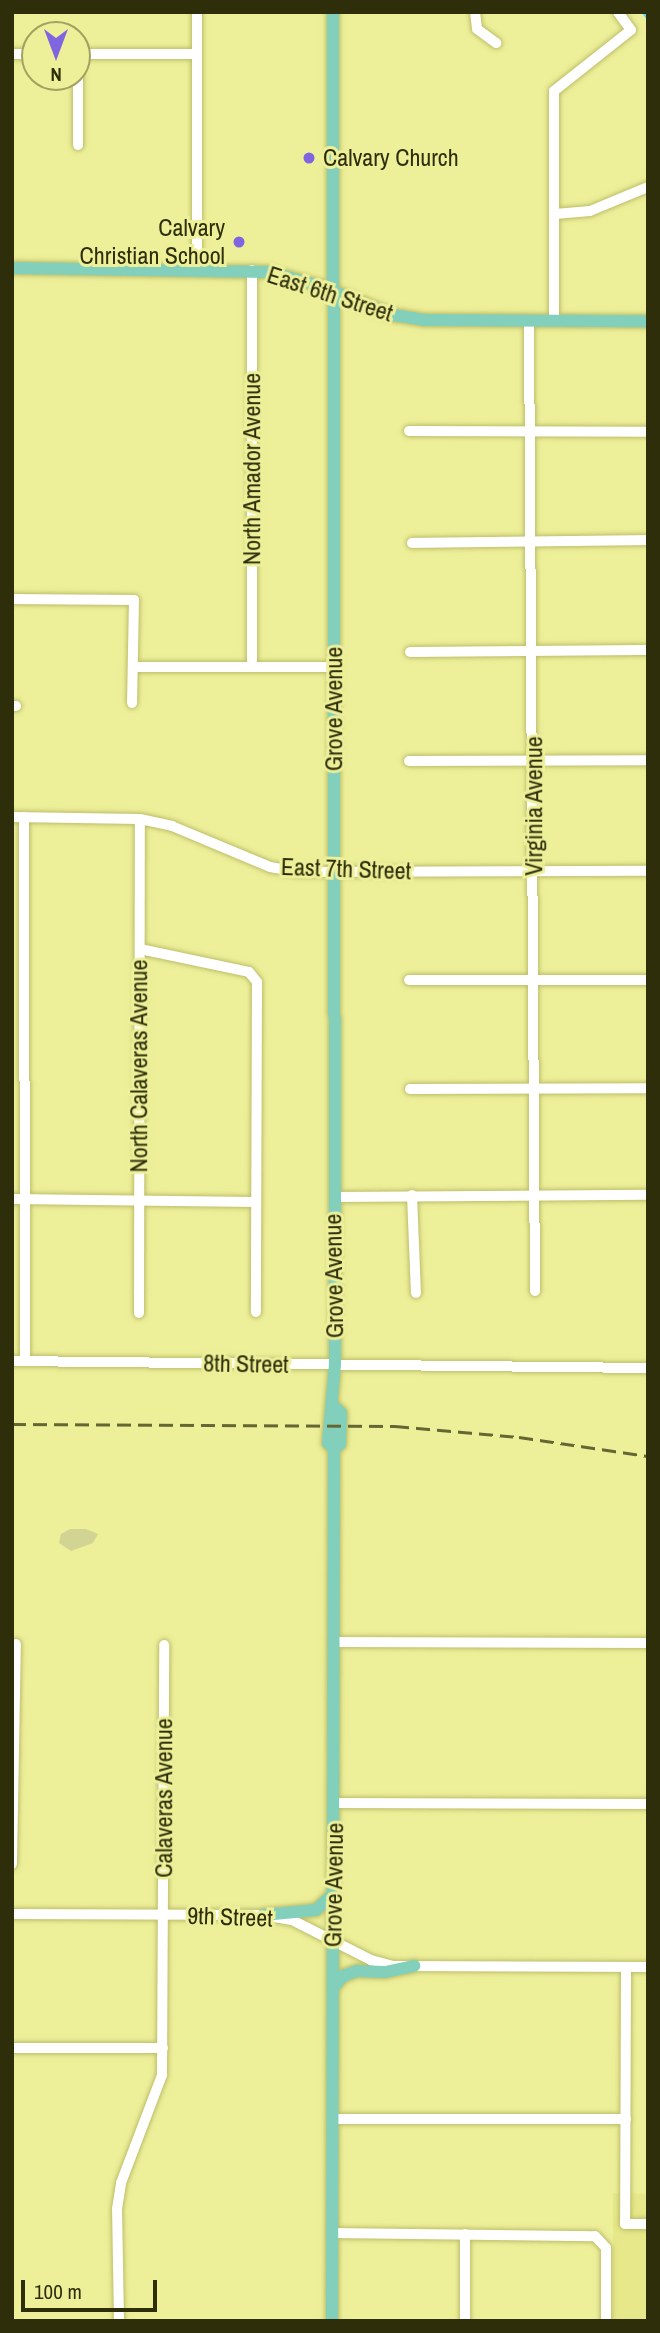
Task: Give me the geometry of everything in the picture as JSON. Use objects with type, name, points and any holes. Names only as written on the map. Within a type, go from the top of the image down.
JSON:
[{"type":"main road","name":"Grove Avenue","points":[[332,2321],[334,1449],[340,1444],[341,1413],[334,1406],[333,12]]},
{"type":"main road","name":"East 6th Street","points":[[12,268],[252,270],[285,275],[408,319],[648,321]]},
{"type":"main road","points":[[263,1915],[316,1910],[333,1894]]},
{"type":"main road","points":[[333,1988],[343,1976],[356,1971],[385,1972],[414,1966]]},
{"type":"street","points":[[197,12],[197,270]]},
{"type":"street","points":[[475,12],[477,29],[496,43]]},
{"type":"street","points":[[554,321],[554,91],[631,30],[618,12]]},
{"type":"street","points":[[91,54],[196,54]]},
{"type":"street","points":[[77,91],[78,145]]},
{"type":"street","points":[[555,214],[590,211],[648,187]]},
{"type":"street","name":"North Amador Avenue","points":[[252,270],[252,667]]},
{"type":"street","name":"Virginia Avenue","points":[[528,321],[533,651],[535,1291]]},
{"type":"street","points":[[409,432],[648,432]]},
{"type":"street","points":[[412,543],[648,540]]},
{"type":"street","points":[[12,599],[134,600],[132,702]]},
{"type":"street","points":[[410,652],[648,650]]},
{"type":"street","points":[[134,667],[334,667]]},
{"type":"street","points":[[409,761],[648,760]]},
{"type":"street","name":"East 7th Street","points":[[12,817],[140,820],[172,826],[270,867],[334,872],[648,871]]},
{"type":"street","points":[[24,817],[18,1199],[25,1361]]},
{"type":"street","name":"North Calaveras Avenue","points":[[139,1313],[140,820]]},
{"type":"street","points":[[140,949],[249,972],[257,982],[256,1312]]},
{"type":"street","points":[[409,980],[648,980]]},
{"type":"street","points":[[410,1089],[648,1088]]},
{"type":"street","points":[[412,1195],[416,1293]]},
{"type":"street","points":[[334,1197],[648,1195]]},
{"type":"street","points":[[18,1199],[255,1202]]},
{"type":"street","name":"8th Street","points":[[12,1361],[648,1368]]},
{"type":"street","points":[[334,1642],[648,1643]]},
{"type":"street","points":[[12,1864],[16,1644]]},
{"type":"street","name":"Calaveras Avenue","points":[[119,2321],[117,2209],[121,2183],[150,2114],[162,2075],[164,1645]]},
{"type":"street","points":[[335,1803],[648,1804]]},
{"type":"street","name":"9th Street","points":[[12,1914],[263,1915],[292,1920],[371,1960],[414,1966],[648,1968]]},
{"type":"street","points":[[626,1968],[625,2224],[648,2224]]},
{"type":"street","points":[[12,2048],[163,2048]]},
{"type":"street","points":[[333,2119],[626,2119]]},
{"type":"street","points":[[332,2233],[589,2235],[601,2239],[606,2248],[606,2321]]},
{"type":"street","points":[[465,2234],[465,2321]]},
{"type":"shaded area","points":[[70,1529],[86,1529],[98,1534],[93,1543],[71,1551],[59,1543],[61,1534]]},
{"type":"shaded area","points":[[613,2193],[648,2194],[648,2321],[613,2321]]},
{"type":"waterway","points":[[643,12],[648,18]]},
{"type":"railway","points":[[12,1424],[395,1426],[519,1437],[648,1456]]},
{"type":"place","name":"Calvary Church","points":[[309,158]]},
{"type":"place","name":"Calvary Christian School","points":[[239,242]]}]
